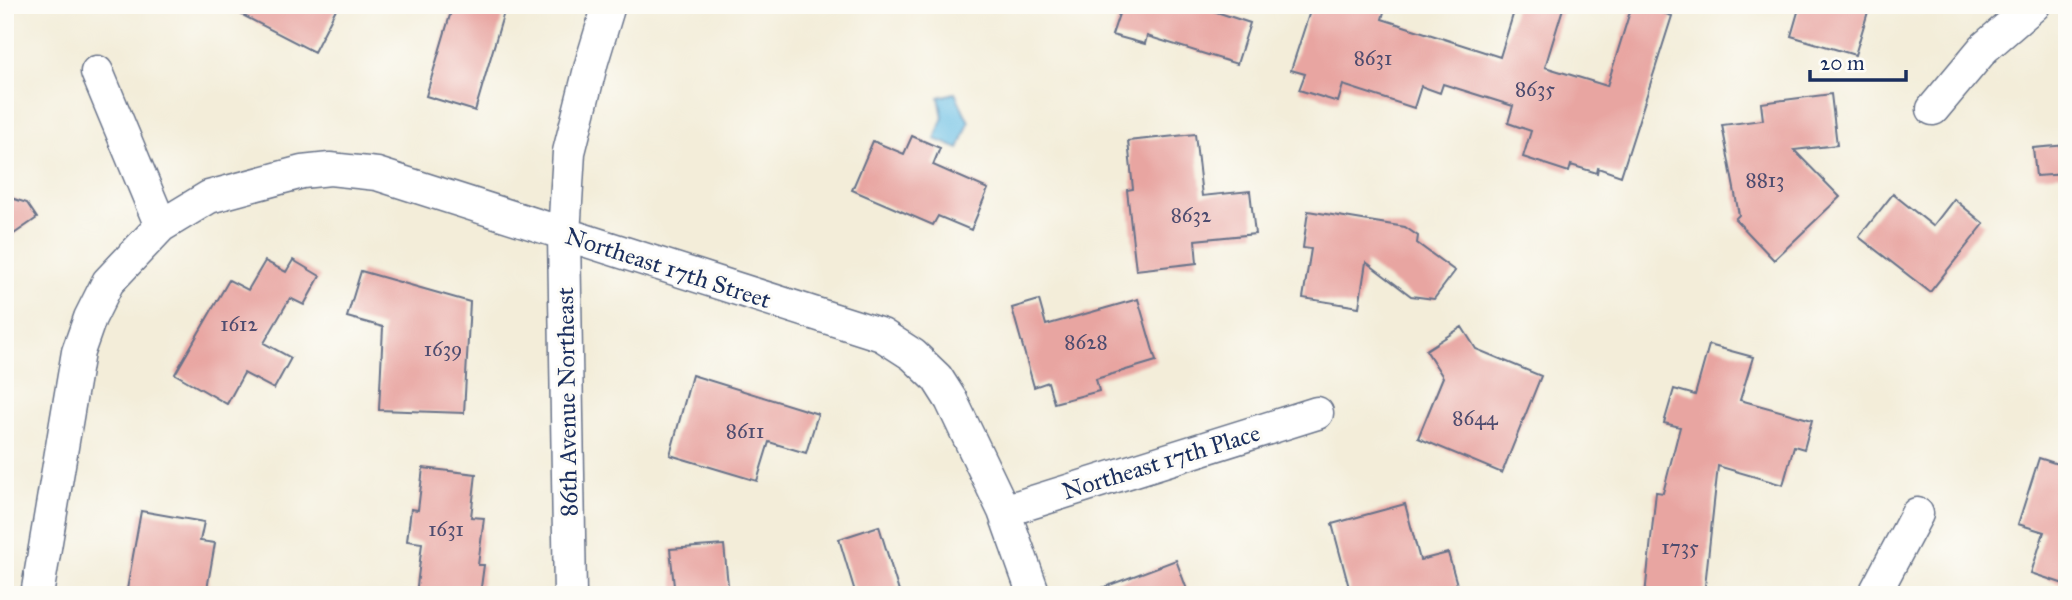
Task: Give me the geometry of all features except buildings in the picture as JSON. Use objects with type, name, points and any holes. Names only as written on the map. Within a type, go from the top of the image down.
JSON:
[{"type":"street","name":"86th Avenue Northeast","points":[[569,595],[564,235],[569,152],[609,5]]},
{"type":"street","points":[[1933,109],[1984,47],[2034,5]]},
{"type":"street","points":[[97,72],[161,226]]},
{"type":"street","name":"Northeast 17th Street","points":[[37,595],[78,352],[108,282],[161,226],[209,197],[302,172],[330,169],[377,174],[882,335],[913,355],[937,378],[951,400],[1004,511],[1034,595]]},
{"type":"street","name":"Northeast 17th Place","points":[[1004,511],[1317,413]]},
{"type":"street","points":[[1874,595],[1917,514]]},
{"type":"water","points":[[955,93],[969,122],[959,149],[935,139],[943,117],[939,97]]}]
